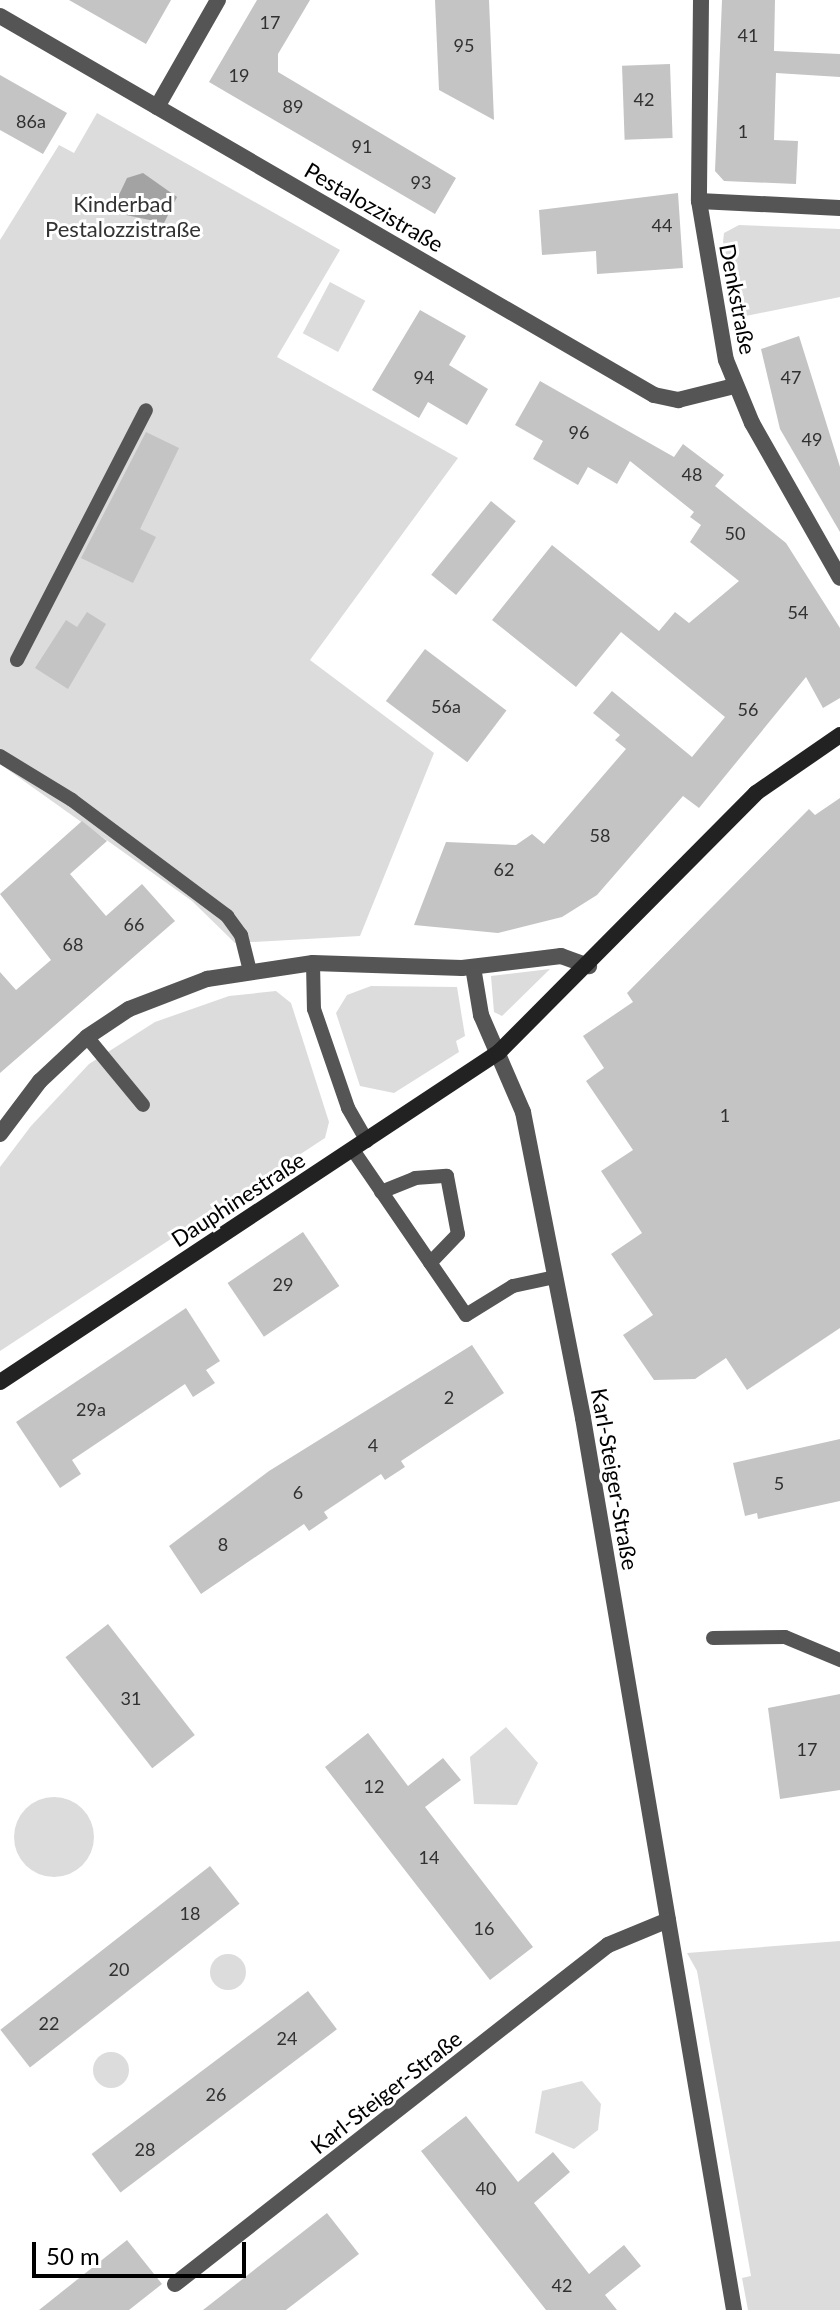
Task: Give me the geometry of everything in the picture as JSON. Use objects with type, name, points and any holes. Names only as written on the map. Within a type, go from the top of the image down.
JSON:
[{"type":"main road","name":"Dauphinestraße","points":[[0,1382],[499,1052],[589,966],[756,793],[840,735]]},
{"type":"street","points":[[157,107],[218,0]]},
{"type":"street","name":"Denkstraße","points":[[701,0],[699,201],[717,321],[734,386],[840,578]]},
{"type":"street","name":"Pestalozzistraße","points":[[0,16],[654,395],[678,400],[734,386]]},
{"type":"street","points":[[699,201],[840,208]]},
{"type":"street","points":[[0,1134],[40,1081],[87,1037],[167,992],[250,970],[313,963],[473,967],[561,956],[589,966]]},
{"type":"street","points":[[473,967],[481,1015],[499,1052]]},
{"type":"street","name":"Karl-Steiger-Straße","points":[[499,1052],[523,1112],[555,1277],[734,2310]]},
{"type":"street","name":"Karl-Steiger-Straße","points":[[175,2284],[608,1945],[668,1920]]},
{"type":"lane","points":[[17,660],[146,410]]},
{"type":"lane","points":[[0,756],[72,800],[227,916],[241,935],[250,970]]},
{"type":"lane","points":[[313,963],[314,1009],[360,1146],[381,1192],[466,1315],[513,1286],[555,1277]]},
{"type":"lane","points":[[87,1037],[143,1105]]},
{"type":"lane","points":[[381,1192],[415,1178],[447,1176],[458,1234],[430,1263]]},
{"type":"lane","points":[[713,1638],[785,1637],[840,1660]]},
{"type":"green space","name":"Kinderbad Pestalozzistraße","points":[[97,113],[340,250],[277,357],[458,458],[310,660],[434,753],[360,936],[235,943],[192,901],[0,764],[0,240],[59,145],[74,153]]},
{"type":"green space","points":[[739,225],[840,229],[840,297],[741,317],[723,242],[724,233]]},
{"type":"green space","points":[[330,282],[365,301],[338,352],[303,333]]},
{"type":"green space","points":[[550,969],[502,1016],[494,1012],[491,976]]},
{"type":"green space","points":[[371,986],[457,987],[465,1036],[456,1041],[459,1052],[394,1093],[360,1086],[336,1013],[347,995]]},
{"type":"green space","points":[[276,991],[291,1003],[329,1122],[325,1138],[0,1351],[0,1167],[31,1126],[89,1064],[155,1022],[229,996]]},
{"type":"green space","points":[[506,1727],[538,1763],[517,1805],[474,1804],[470,1757]]},
{"type":"green space","points":[[54,1797],[69,1800],[82,1809],[91,1822],[94,1837],[91,1852],[82,1865],[69,1874],[54,1877],[39,1874],[26,1865],[17,1852],[14,1837],[17,1822],[26,1809],[39,1800]]},
{"type":"green space","points":[[840,1941],[840,2310],[748,2310],[742,2278],[751,2276],[697,1971],[687,1953]]},
{"type":"green space","points":[[228,1954],[241,1959],[246,1972],[241,1985],[228,1990],[215,1985],[210,1972],[215,1959]]},
{"type":"green space","points":[[111,2052],[124,2057],[129,2070],[124,2083],[111,2088],[98,2083],[93,2070],[98,2057]]},
{"type":"green space","points":[[582,2081],[601,2104],[598,2130],[574,2149],[535,2133],[542,2091]]},
{"type":"shaded area","points":[[143,173],[177,197],[164,223],[126,215],[117,199],[127,178]]},
{"type":"building","points":[[69,0],[171,0],[146,44]]},
{"type":"building","points":[[257,0],[310,0],[278,54],[278,72],[456,178],[435,214],[209,82]]},
{"type":"building","points":[[435,0],[489,0],[494,120],[439,90]]},
{"type":"building","points":[[722,0],[775,0],[774,51],[840,54],[840,77],[776,73],[774,140],[798,141],[796,184],[724,181],[715,171]]},
{"type":"building","points":[[670,64],[673,138],[625,140],[622,66]]},
{"type":"building","points":[[0,75],[67,113],[43,154],[0,130]]},
{"type":"building","points":[[678,193],[683,268],[597,274],[596,251],[542,255],[539,210]]},
{"type":"building","points":[[420,310],[466,336],[449,365],[488,389],[467,425],[428,402],[419,418],[372,390]]},
{"type":"building","points":[[799,336],[840,467],[840,532],[780,429],[761,349]]},
{"type":"building","points":[[540,381],[674,457],[683,444],[724,475],[715,486],[786,543],[840,628],[840,698],[823,708],[806,677],[699,808],[683,796],[597,895],[562,917],[498,933],[414,925],[446,842],[516,845],[532,834],[544,844],[626,749],[615,740],[620,735],[593,713],[612,691],[692,757],[725,717],[621,632],[576,687],[492,620],[552,545],[659,631],[675,612],[689,623],[739,581],[690,542],[701,525],[690,517],[694,512],[630,461],[617,484],[588,467],[578,485],[533,459],[543,441],[515,425]]},
{"type":"building","points":[[146,432],[179,448],[140,529],[156,537],[133,583],[81,558]]},
{"type":"building","points":[[491,501],[516,521],[456,595],[431,575]]},
{"type":"building","points":[[87,612],[106,624],[68,689],[35,668],[66,620],[77,627]]},
{"type":"building","points":[[425,649],[506,710],[467,762],[386,701]]},
{"type":"building","points":[[840,798],[840,1328],[747,1390],[726,1358],[695,1379],[654,1380],[623,1335],[653,1315],[611,1254],[642,1233],[601,1171],[633,1150],[586,1081],[604,1068],[583,1036],[633,1002],[627,993],[809,809],[815,815]]},
{"type":"building","points":[[82,821],[107,841],[70,874],[106,916],[142,884],[175,921],[0,1073],[0,972],[16,990],[51,960],[0,894]]},
{"type":"building","points":[[303,1232],[339,1286],[264,1337],[228,1283]]},
{"type":"building","points":[[186,1308],[220,1361],[206,1370],[215,1383],[193,1397],[185,1384],[72,1460],[81,1474],[60,1488],[16,1422]]},
{"type":"building","points":[[472,1345],[504,1393],[401,1461],[405,1467],[385,1480],[381,1474],[324,1512],[328,1518],[309,1531],[304,1524],[201,1594],[169,1546],[269,1471]]},
{"type":"building","points":[[840,1439],[840,1501],[758,1519],[757,1513],[745,1516],[733,1463]]},
{"type":"building","points":[[108,1624],[195,1735],[152,1768],[65,1657]]},
{"type":"building","points":[[840,1694],[840,1790],[780,1799],[768,1708]]},
{"type":"building","points":[[368,1733],[408,1786],[443,1758],[461,1780],[425,1807],[533,1947],[490,1980],[325,1767]]},
{"type":"building","points":[[210,1866],[240,1904],[30,2068],[0,2030]]},
{"type":"building","points":[[308,1991],[337,2029],[120,2192],[92,2154]]},
{"type":"building","points":[[466,2116],[518,2182],[553,2152],[570,2172],[534,2203],[589,2274],[624,2245],[641,2266],[605,2295],[617,2310],[546,2310],[421,2151]]},
{"type":"building","points":[[327,2213],[359,2254],[286,2310],[203,2310]]},
{"type":"building","points":[[127,2240],[162,2284],[129,2310],[39,2310]]}]
